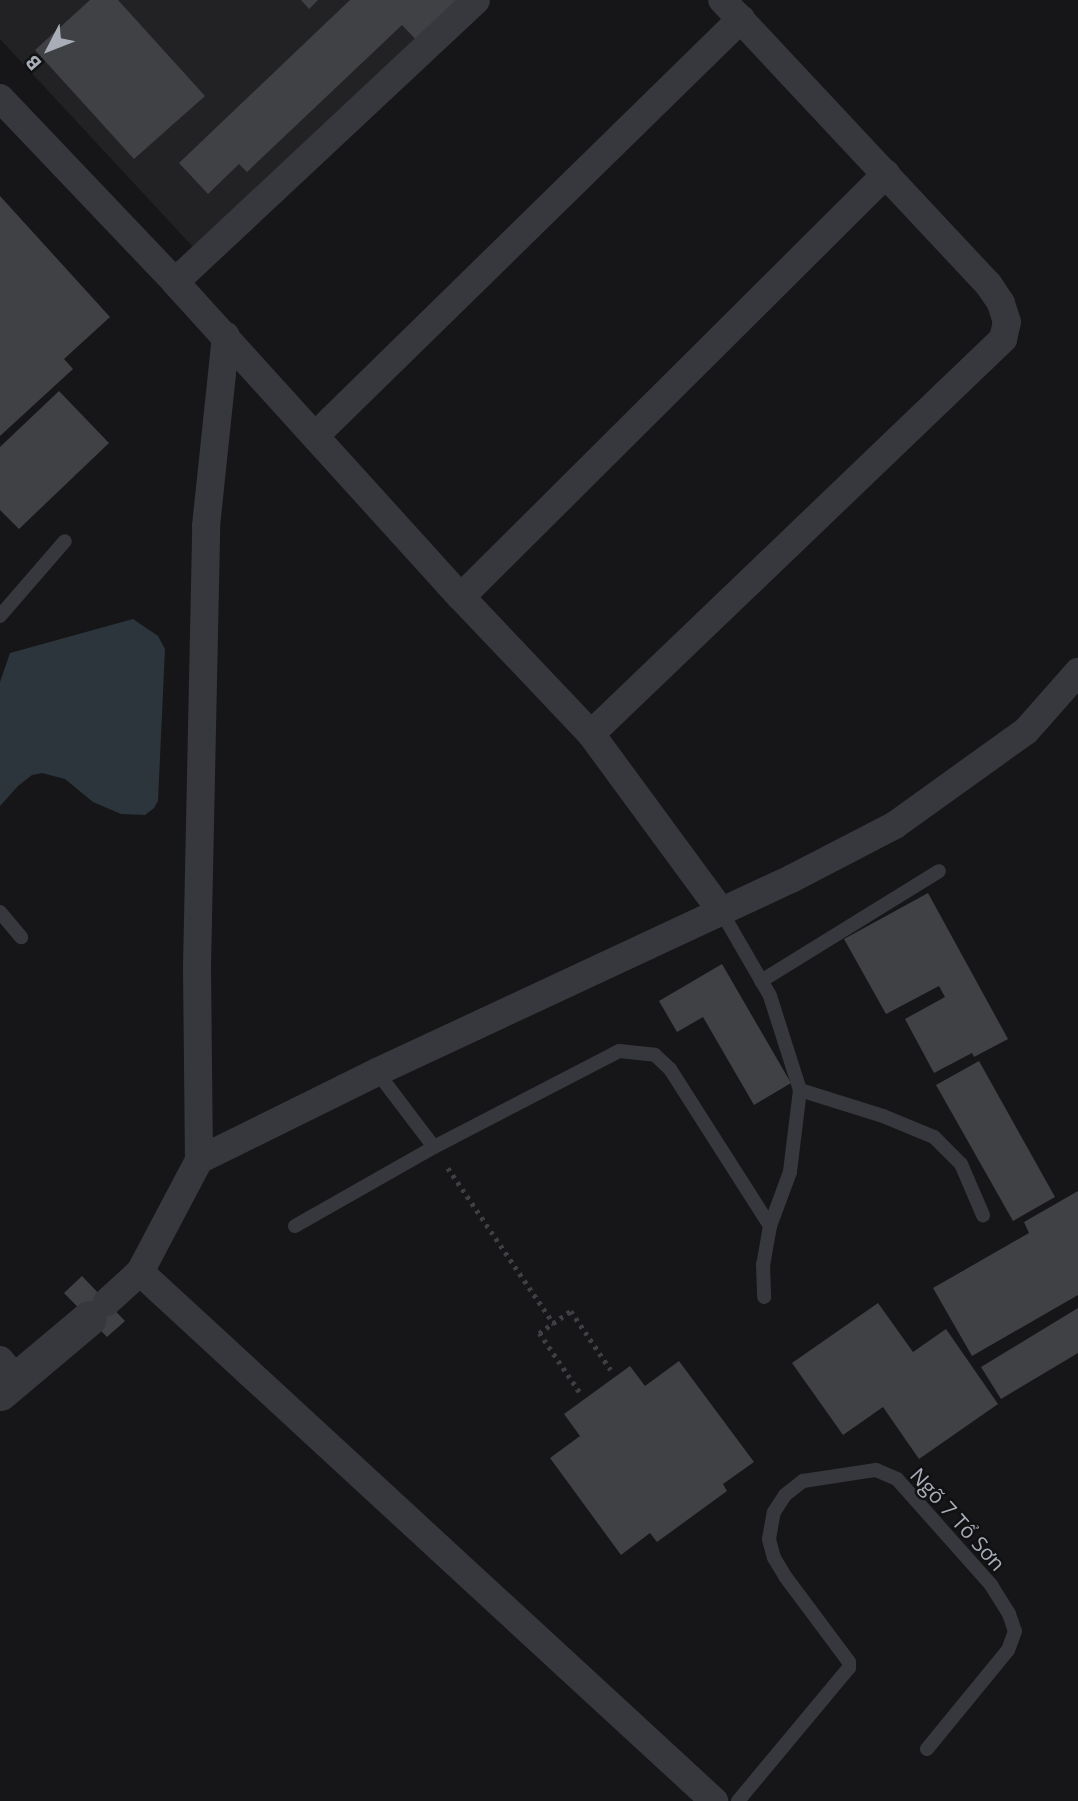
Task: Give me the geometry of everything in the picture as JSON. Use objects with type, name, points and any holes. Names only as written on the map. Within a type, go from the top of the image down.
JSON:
[{"type":"street","points":[[175,282],[477,0]]},
{"type":"street","points":[[316,435],[731,9],[988,284],[1001,303],[1007,323],[1003,339],[591,734]]},
{"type":"street","points":[[0,98],[226,336],[461,597],[591,734],[721,911]]},
{"type":"street","points":[[461,597],[886,174]]},
{"type":"street","points":[[5,1377],[98,1310],[140,1272],[199,1160],[197,967],[206,526],[226,336]]},
{"type":"street","points":[[199,1160],[895,825],[1026,731],[1078,672]]},
{"type":"street","points":[[140,1272],[713,1801]]},
{"type":"lane","points":[[0,616],[65,541]]},
{"type":"lane","points":[[761,981],[939,871]]},
{"type":"lane","points":[[721,911],[770,996],[800,1090],[790,1172],[770,1226],[763,1264],[764,1297]]},
{"type":"lane","points":[[0,912],[21,937]]},
{"type":"lane","points":[[295,1226],[435,1147],[619,1051],[655,1055],[670,1069],[770,1226]]},
{"type":"lane","points":[[377,1072],[435,1147]]},
{"type":"lane","points":[[800,1090],[883,1116],[934,1137],[961,1164],[983,1215]]},
{"type":"lane","name":"Ngõ 7 Tổ Sơn","points":[[738,1801],[849,1668],[849,1662],[785,1576],[774,1558],[769,1539],[774,1512],[785,1495],[803,1481],[876,1471],[897,1479],[991,1585],[1009,1614],[1015,1631],[1008,1650],[928,1749]]},
{"type":"path","points":[[435,1147],[554,1324]]},
{"type":"path","points":[[579,1392],[539,1334],[572,1311],[611,1370]]},
{"type":"shaded area","points":[[0,0],[457,0],[193,247],[0,39]]},
{"type":"shaded area","points":[[133,619],[158,636],[165,649],[158,801],[154,808],[145,815],[121,814],[93,802],[65,779],[42,773],[32,775],[18,786],[0,806],[0,682],[10,653]]},
{"type":"building","points":[[90,0],[118,0],[205,96],[134,159],[35,50]]},
{"type":"building","points":[[301,0],[318,0],[309,9]]},
{"type":"building","points":[[350,0],[463,0],[419,43],[402,25],[247,172],[239,164],[208,194],[179,163]]},
{"type":"building","points":[[0,196],[110,317],[64,359],[73,369],[0,436]]},
{"type":"building","points":[[59,391],[109,443],[19,529],[0,510],[0,447]]},
{"type":"building","points":[[928,893],[1008,1039],[974,1057],[972,1053],[934,1073],[905,1019],[945,997],[939,986],[886,1014],[844,939]]},
{"type":"building","points":[[722,964],[791,1083],[754,1105],[703,1017],[677,1032],[659,1001]]},
{"type":"building","points":[[979,1061],[1055,1197],[1013,1221],[936,1085]]},
{"type":"building","points":[[1078,1191],[1078,1295],[972,1356],[933,1288],[1029,1233],[1024,1222]]},
{"type":"building","points":[[82,1276],[125,1321],[107,1337],[64,1293]]},
{"type":"building","points":[[878,1303],[913,1352],[946,1329],[998,1404],[919,1459],[883,1407],[843,1435],[792,1363]]},
{"type":"building","points":[[1078,1308],[1078,1353],[1001,1399],[981,1367]]},
{"type":"building","points":[[679,1361],[754,1462],[723,1484],[727,1491],[657,1542],[650,1533],[621,1555],[550,1458],[580,1436],[564,1414],[630,1366],[645,1386]]}]
